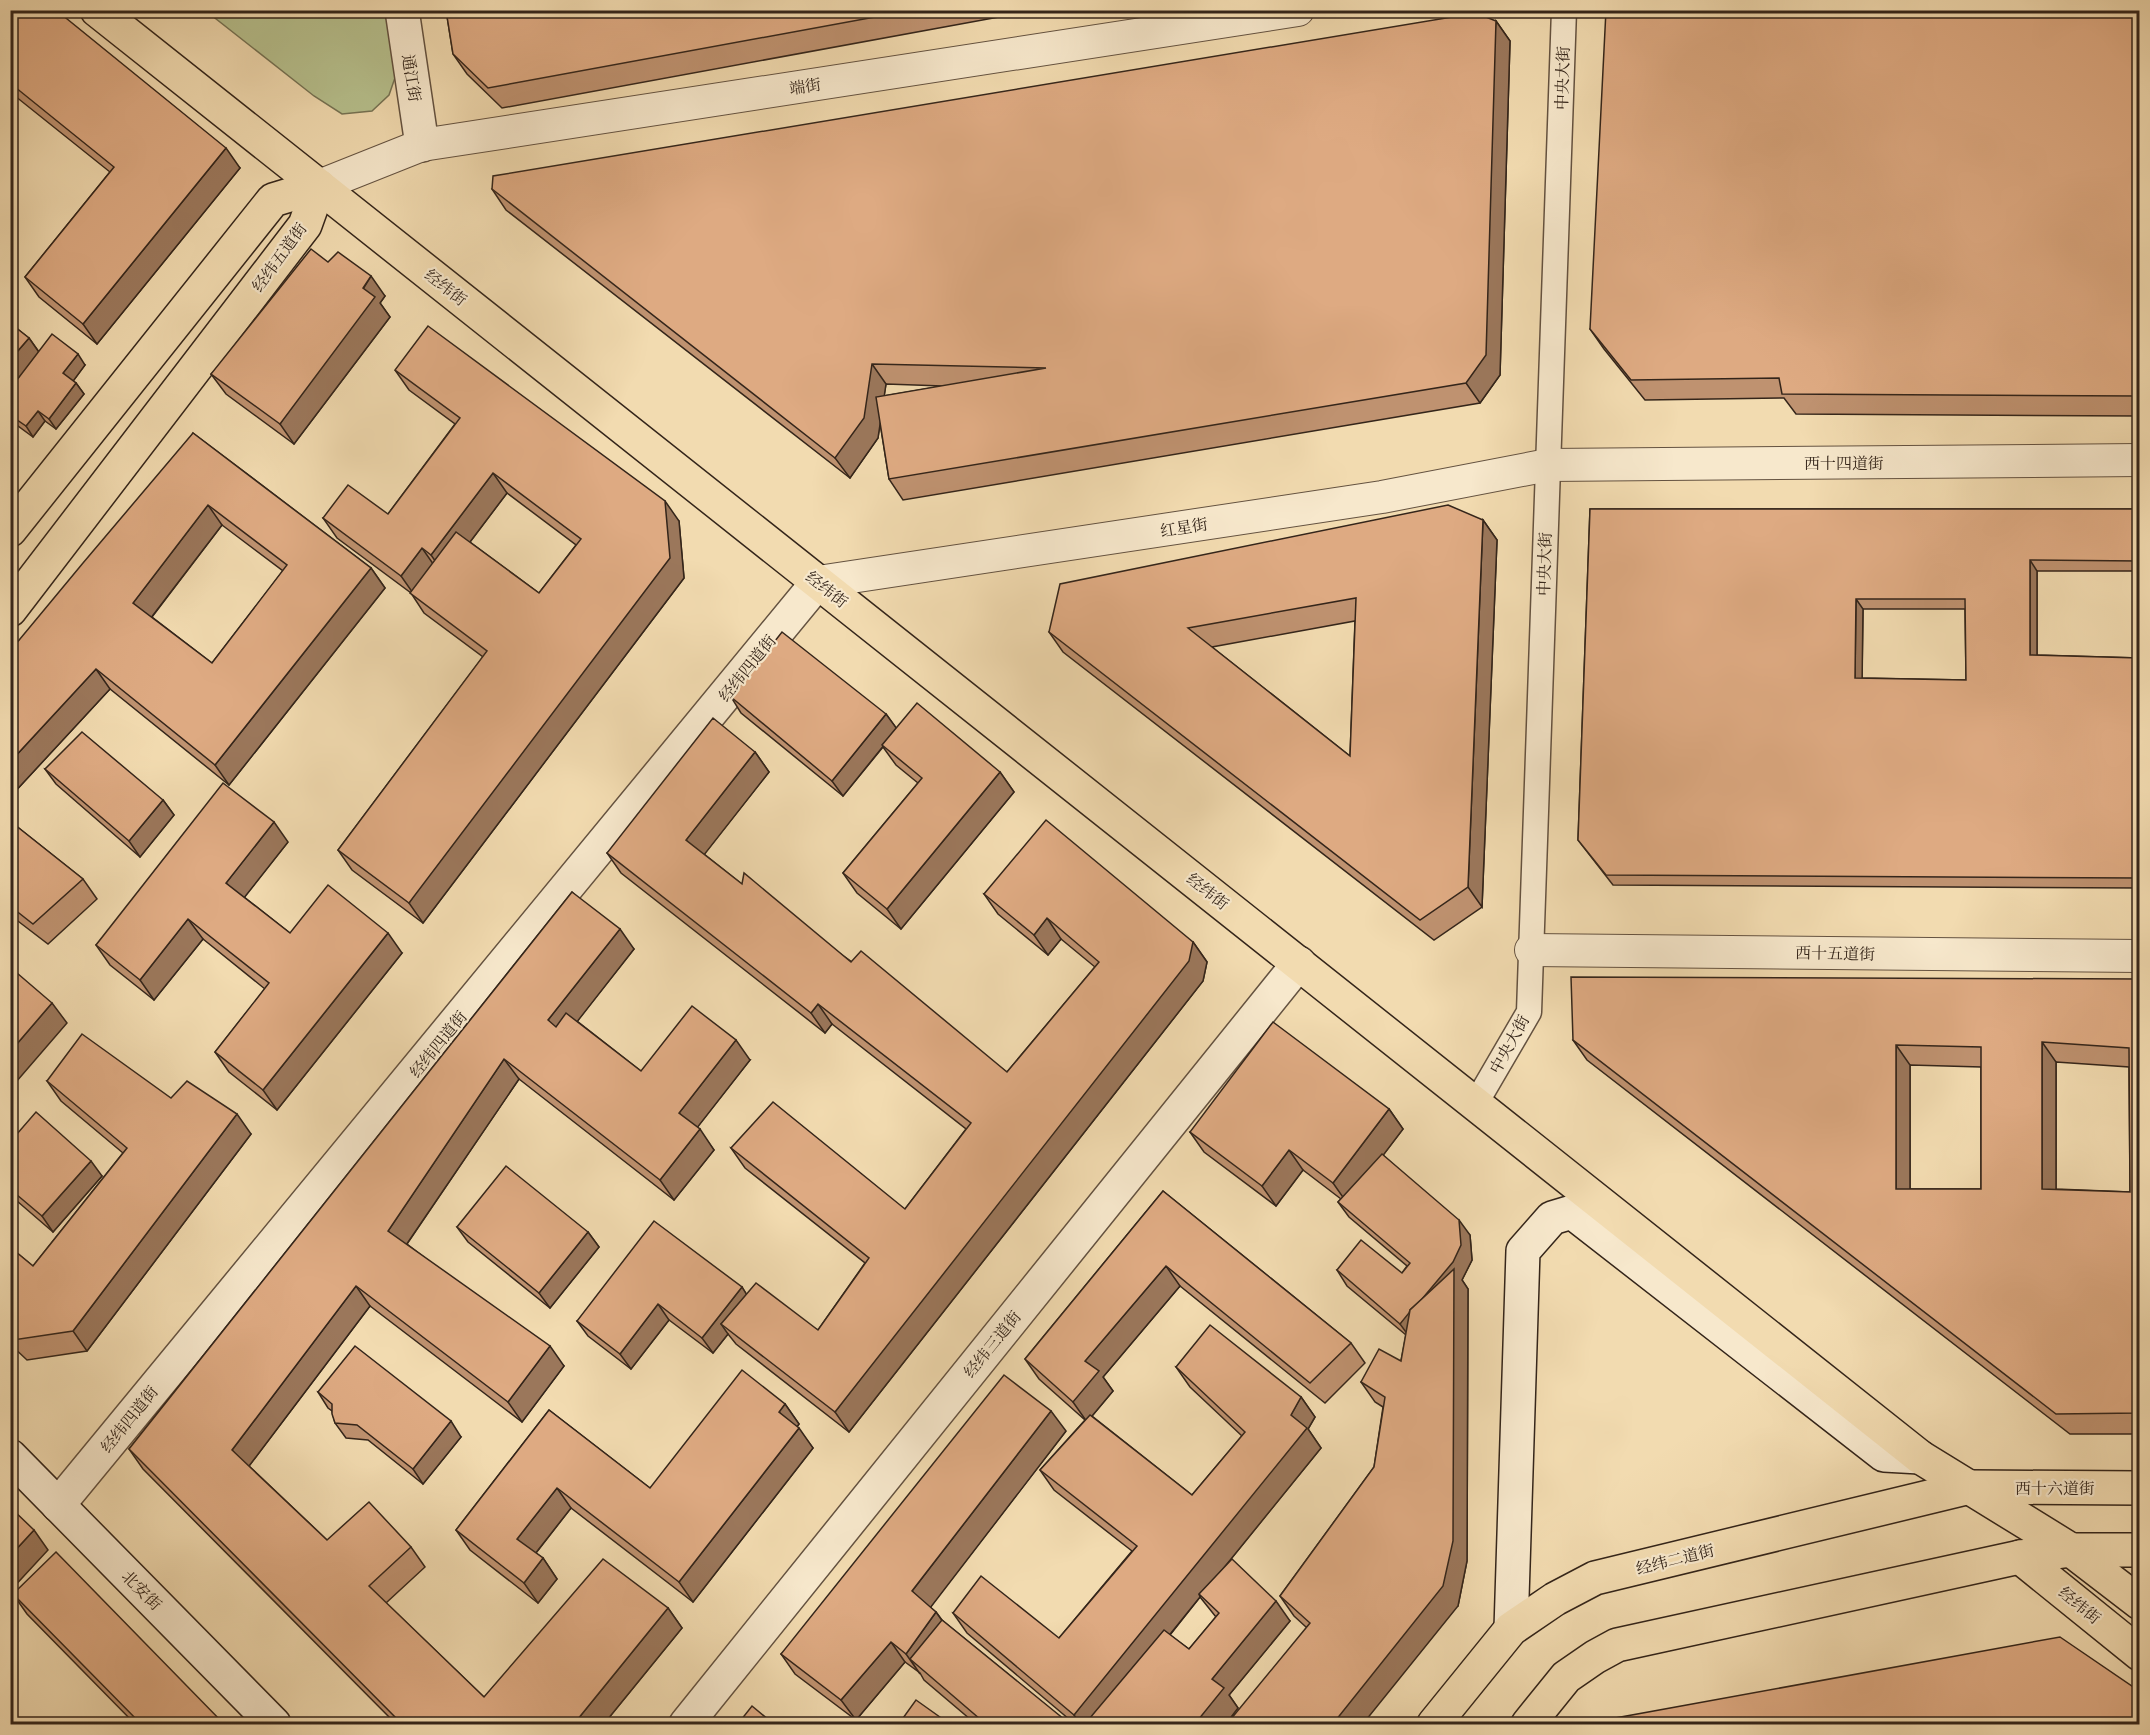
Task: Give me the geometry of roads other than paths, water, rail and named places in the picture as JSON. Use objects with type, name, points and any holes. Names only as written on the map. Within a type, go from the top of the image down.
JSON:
[{"type":"main road","name":"经纬街","points":[[97,10],[1920,1456],[2071,1550]]},
{"type":"main road","name":"经纬五道街","points":[[10,531],[273,200],[319,186]]},
{"type":"main road","name":"经纬五道街","points":[[10,610],[305,225],[319,186]]},
{"type":"main road","name":"西十六道街","points":[[1970,1487],[2139,1488]]},
{"type":"main road","name":"经纬二道街","points":[[1434,1725],[1511,1629],[1555,1599],[1595,1578],[1970,1487]]},
{"type":"main road","points":[[2071,1550],[2139,1603]]},
{"type":"main road","points":[[1528,1725],[1566,1677],[1617,1645],[2020,1557],[2071,1550],[2139,1550]]},
{"type":"main road","name":"经纬街","points":[[2020,1557],[2139,1654]]},
{"type":"street","name":"通江街","points":[[402,10],[422,145]]},
{"type":"street","name":"端街","points":[[319,186],[422,145],[1298,10]]},
{"type":"street","name":"中央大街","points":[[1476,1103],[1529,1012],[1564,10]]},
{"type":"street","name":"西十四道街","points":[[1548,465],[2139,460]]},
{"type":"street","name":"红星街","points":[[818,582],[1382,497],[1548,465]]},
{"type":"street","name":"经纬四道街","points":[[58,1505],[818,582]]},
{"type":"street","name":"西十五道街","points":[[1531,950],[2139,956]]},
{"type":"street","name":"经纬三道街","points":[[686,1725],[1299,963]]},
{"type":"street","points":[[1511,1629],[1522,1251],[1552,1218],[1572,1212],[1884,1455],[1920,1456]]},
{"type":"street","name":"北安街","points":[[10,1456],[274,1725]]}]
